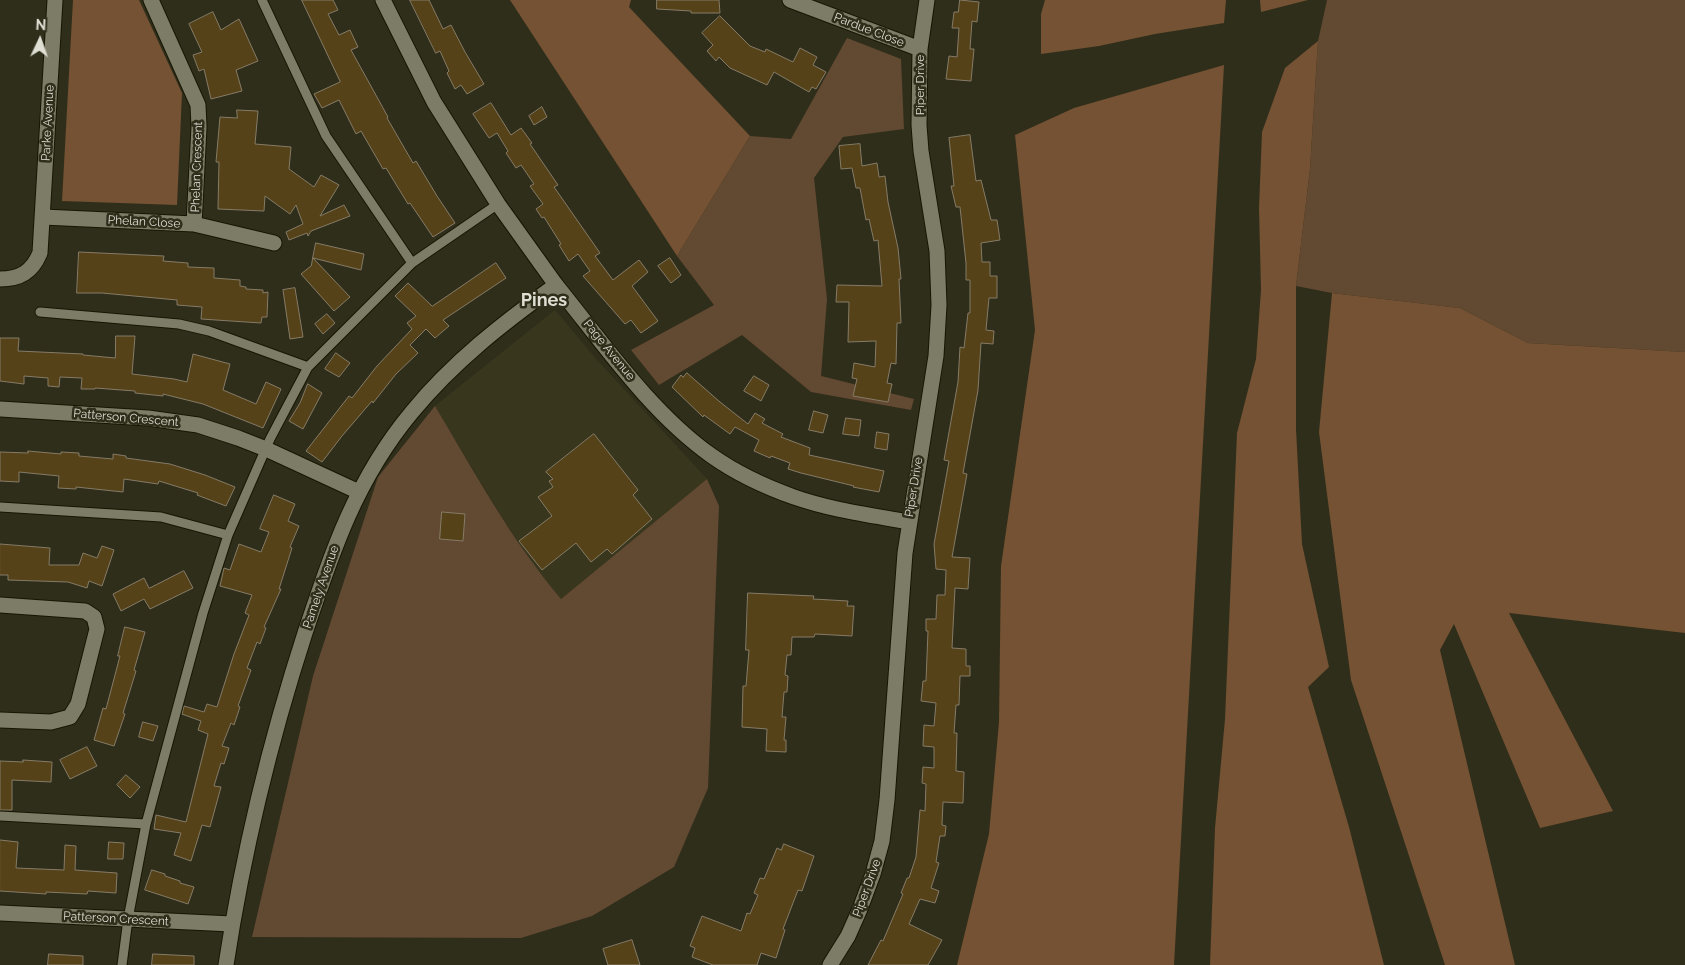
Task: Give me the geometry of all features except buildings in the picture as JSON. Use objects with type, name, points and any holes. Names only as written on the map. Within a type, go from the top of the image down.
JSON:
[{"type":"street","name":"Parke Avenue","points":[[0,278],[16,278],[24,274],[36,262],[40,253],[55,0]]},
{"type":"street","name":"Phelan Crescent","points":[[151,0],[198,105],[199,127],[194,224]]},
{"type":"street","name":"Page Avenue","points":[[384,0],[434,102],[498,204],[556,285],[655,406],[713,457],[749,477],[794,497],[829,507],[909,522]]},
{"type":"street","name":"Pardue Close","points":[[790,0],[920,49]]},
{"type":"street","name":"Piper Drive","points":[[830,965],[848,936],[860,909],[874,874],[882,841],[887,800],[902,575],[933,381],[940,305],[937,251],[921,142],[919,100],[920,49],[927,0]]},
{"type":"street","name":"Phelan Close","points":[[43,217],[194,224],[274,243]]},
{"type":"street","name":"Pamely Avenue","points":[[226,965],[248,844],[269,755],[326,570],[358,492],[411,413],[445,374],[482,340],[556,285]]},
{"type":"street","name":"Patterson Crescent","points":[[0,409],[168,420],[217,431],[266,449],[358,492]]},
{"type":"street","points":[[0,605],[86,610],[94,617],[97,629],[78,704],[70,717],[51,722],[0,720]]},
{"type":"street","name":"Patterson Crescent","points":[[0,913],[232,924]]},
{"type":"lane","points":[[262,0],[326,136],[412,263]]},
{"type":"lane","points":[[122,965],[128,919],[146,824],[203,614],[228,535],[266,449],[308,366],[412,263],[498,204]]},
{"type":"lane","points":[[40,312],[179,324],[209,331],[308,366]]},
{"type":"lane","points":[[0,507],[161,517],[228,535]]},
{"type":"lane","points":[[0,816],[146,824]]},
{"type":"shaded area","points":[[73,0],[139,0],[182,93],[177,205],[62,201]]},
{"type":"shaded area","points":[[510,0],[631,0],[629,7],[750,136],[677,256]]},
{"type":"shaded area","points":[[1045,0],[1226,0],[1224,23],[1155,34],[1099,46],[1041,54],[1041,14]]},
{"type":"shaded area","points":[[1260,0],[1308,0],[1261,12]]},
{"type":"shaded area","points":[[1327,0],[1685,0],[1685,352],[1528,343],[1460,308],[1332,293],[1296,286],[1310,169],[1318,41]]},
{"type":"shaded area","points":[[847,38],[901,59],[904,129],[843,137],[814,178],[827,299],[821,376],[914,399],[911,410],[811,392],[742,335],[659,385],[631,350],[714,305],[677,256],[750,136],[791,139]]},
{"type":"shaded area","points":[[1318,41],[1310,169],[1296,286],[1296,429],[1302,544],[1329,667],[1308,687],[1349,827],[1384,965],[1210,965],[1215,828],[1225,719],[1237,433],[1256,359],[1261,290],[1259,208],[1262,132],[1285,68]]},
{"type":"shaded area","points":[[1224,65],[1174,965],[957,965],[989,834],[999,722],[1001,566],[1035,330],[1015,135],[1074,108]]},
{"type":"shaded area","points":[[1332,293],[1460,308],[1528,343],[1685,352],[1685,633],[1509,613],[1613,811],[1540,828],[1454,624],[1440,650],[1515,965],[1445,965],[1351,680],[1319,432]]},
{"type":"shaded area","points":[[555,310],[597,360],[707,479],[561,599],[538,572],[501,516],[435,406]]},
{"type":"shaded area","points":[[435,406],[509,529],[561,599],[707,479],[719,506],[708,788],[674,867],[592,916],[521,938],[252,937],[313,676],[378,477]]},
{"type":"district","name":"Pines","points":[[544,301]]}]
